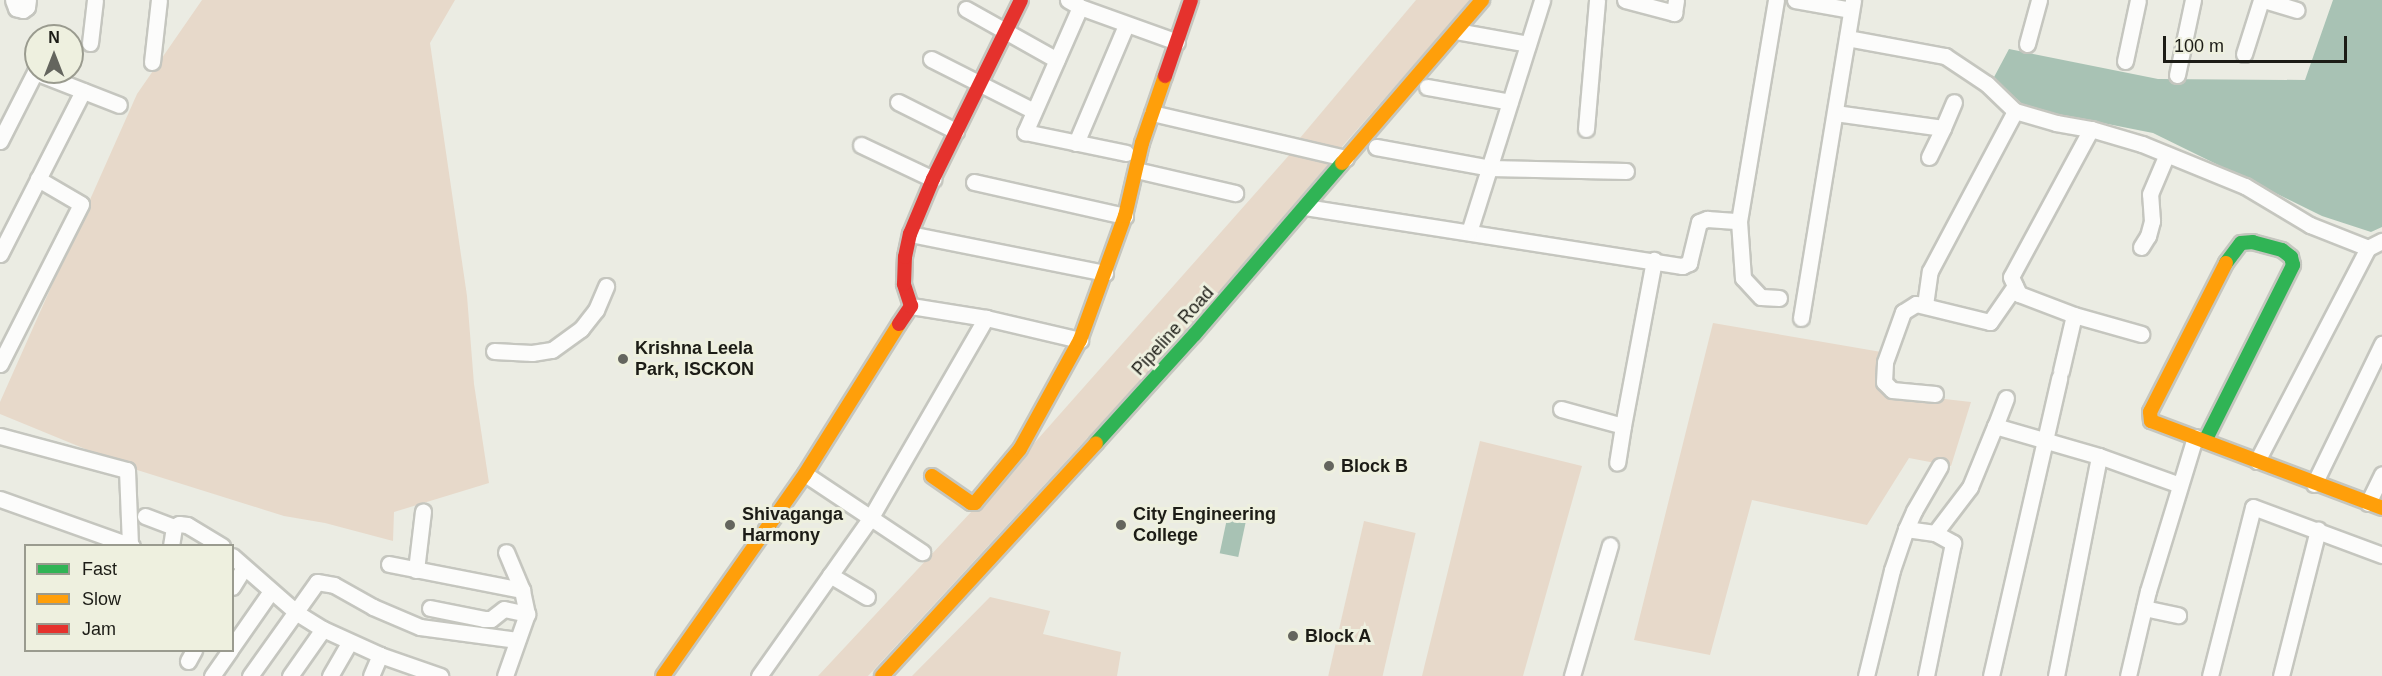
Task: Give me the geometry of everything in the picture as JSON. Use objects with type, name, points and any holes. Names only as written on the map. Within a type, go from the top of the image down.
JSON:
[{"type":"street","points":[[13,0],[16,8],[23,10],[27,7],[28,0]]},
{"type":"street","points":[[90,43],[95,0]]},
{"type":"street","points":[[152,62],[159,0]]},
{"type":"street","points":[[663,676],[805,474],[911,306],[904,284],[910,234],[933,179],[1021,0]]},
{"type":"street","points":[[932,476],[970,503],[975,502],[1020,449],[1080,339],[1125,216],[1152,113],[1191,0]]},
{"type":"street","name":"Pipeline Road","points":[[882,676],[1179,352],[1482,0]]},
{"type":"street","points":[[1470,232],[1542,0]]},
{"type":"street","points":[[1586,129],[1597,0]]},
{"type":"street","points":[[1625,0],[1674,13],[1676,0]]},
{"type":"street","points":[[1776,0],[1738,221],[1743,278],[1761,297],[1779,298]]},
{"type":"street","points":[[1795,0],[1852,5],[1801,318]]},
{"type":"street","points":[[2027,44],[2039,0]]},
{"type":"street","points":[[2125,61],[2138,0]]},
{"type":"street","points":[[2177,75],[2193,0]]},
{"type":"street","points":[[2244,54],[2262,0],[2297,10]]},
{"type":"street","points":[[1126,153],[1025,132],[1057,60],[1074,4],[1177,42]]},
{"type":"street","points":[[966,9],[1057,60]]},
{"type":"street","points":[[1076,142],[1126,25]]},
{"type":"street","points":[[1456,30],[1528,44]]},
{"type":"street","points":[[1847,38],[1945,56],[1987,84],[2014,111],[2056,123],[2091,129],[2167,154],[2245,186],[2310,225],[2375,245],[2258,461]]},
{"type":"street","points":[[931,58],[978,85],[1034,111]]},
{"type":"street","points":[[0,141],[35,72],[119,105]]},
{"type":"street","points":[[1427,87],[1510,102]]},
{"type":"street","points":[[0,254],[83,91]]},
{"type":"street","points":[[897,102],[956,131]]},
{"type":"street","points":[[1929,157],[1954,102]]},
{"type":"street","points":[[1925,305],[1930,271],[2014,111]]},
{"type":"street","points":[[1152,113],[1346,158]]},
{"type":"street","points":[[1835,113],[1943,128]]},
{"type":"street","points":[[2091,129],[2011,277],[2019,294],[2074,315],[2141,334]]},
{"type":"street","points":[[861,145],[933,179]]},
{"type":"street","points":[[1376,147],[1490,168],[1626,171]]},
{"type":"street","points":[[2141,247],[2148,236],[2152,221],[2150,194],[2167,154]]},
{"type":"street","points":[[1136,170],[1235,193]]},
{"type":"street","points":[[0,364],[81,204],[38,179]]},
{"type":"street","points":[[975,182],[1125,216]]},
{"type":"street","points":[[1305,207],[1686,265],[1700,222],[1707,219],[1738,221]]},
{"type":"street","points":[[910,234],[1105,273]]},
{"type":"street","points":[[2128,676],[2144,608],[2180,485],[2200,439],[2293,265],[2290,257],[2282,250],[2253,242],[2241,243],[2230,255],[2150,412],[2151,421],[2200,439],[2258,461],[2314,484],[2375,506],[2382,474]]},
{"type":"street","points":[[1617,463],[1654,260]]},
{"type":"street","points":[[494,351],[552,350],[581,329],[596,310],[606,286]]},
{"type":"street","points":[[1935,394],[1892,390],[1887,387],[1882,376],[1903,312],[1916,304],[1925,305],[1990,322],[2015,286]]},
{"type":"street","points":[[911,306],[986,318],[1080,339]]},
{"type":"street","points":[[1991,676],[2074,315]]},
{"type":"street","points":[[759,676],[871,517],[986,318]]},
{"type":"street","points":[[2314,484],[2382,344]]},
{"type":"street","points":[[1935,533],[1970,487],[2006,398]]},
{"type":"street","points":[[1561,409],[1623,426]]},
{"type":"street","points":[[1995,426],[2099,456],[2180,485]]},
{"type":"street","points":[[0,436],[126,470],[131,544]]},
{"type":"street","points":[[2056,676],[2099,456]]},
{"type":"street","points":[[1866,676],[1892,570],[1906,529],[1940,466]]},
{"type":"street","points":[[805,474],[922,552]]},
{"type":"street","points":[[0,499],[128,544]]},
{"type":"street","points":[[2210,676],[2253,507],[2382,555]]},
{"type":"street","points":[[416,570],[423,512]]},
{"type":"street","points":[[146,516],[174,527],[187,525],[219,544]]},
{"type":"street","points":[[171,544],[174,527]]},
{"type":"street","points":[[1906,529],[1935,533],[1953,543],[1926,676]]},
{"type":"street","points":[[2281,676],[2318,530]]},
{"type":"street","points":[[1572,676],[1610,545]]},
{"type":"street","points":[[505,676],[527,614],[522,590],[506,552]]},
{"type":"street","points":[[234,558],[297,613],[323,629],[407,670],[440,676]]},
{"type":"street","points":[[389,564],[522,590]]},
{"type":"street","points":[[234,584],[244,568]]},
{"type":"street","points":[[830,575],[867,597]]},
{"type":"street","points":[[250,676],[297,613],[316,582],[334,585],[373,607],[420,627],[517,640]]},
{"type":"street","points":[[234,644],[271,591]]},
{"type":"street","points":[[430,608],[484,620],[491,619],[504,609],[527,614]]},
{"type":"street","points":[[2144,608],[2178,615]]},
{"type":"street","points":[[290,676],[323,629]]},
{"type":"street","points":[[330,676],[350,642]]},
{"type":"street","points":[[212,676],[229,652]]},
{"type":"street","points":[[371,676],[380,655]]},
{"type":"shaded area","points":[[202,0],[455,0],[430,43],[467,296],[474,384],[489,483],[394,512],[393,541],[325,523],[284,516],[134,469],[0,414],[0,402],[137,94]]},
{"type":"shaded area","points":[[1416,0],[1471,0],[1340,149],[1300,138]]},
{"type":"shaded area","points":[[2333,0],[2382,0],[2382,227],[2371,232],[2322,216],[2153,133],[2027,108],[1993,79],[2009,49],[2158,79],[2305,80]]},
{"type":"shaded area","points":[[1291,153],[1330,162],[1173,345],[868,676],[818,676],[1014,466]]},
{"type":"shaded area","points":[[1713,323],[1893,354],[1883,392],[1971,402],[1951,466],[1909,458],[1867,525],[1752,500],[1710,655],[1634,640]]},
{"type":"shaded area","points":[[1480,441],[1582,466],[1523,676],[1422,676]]},
{"type":"shaded area","points":[[1228,514],[1247,518],[1238,557],[1220,553]]},
{"type":"shaded area","points":[[1364,521],[1416,533],[1383,676],[1328,676]]},
{"type":"shaded area","points":[[990,597],[1050,611],[1043,634],[1121,652],[1117,676],[912,676]]},
{"type":"traffic: fast","points":[[1096,443],[1195,334],[1342,163]]},
{"type":"traffic: fast","points":[[2205,441],[2293,265],[2291,257],[2282,250],[2253,242],[2241,243],[2226,263]]},
{"type":"traffic: slow","points":[[1342,163],[1482,0]]},
{"type":"traffic: slow","points":[[932,476],[971,503],[975,503],[1020,449],[1080,340],[1125,216],[1142,143],[1165,76]]},
{"type":"traffic: slow","points":[[2226,263],[2150,412],[2151,421],[2382,508]]},
{"type":"traffic: slow","points":[[663,676],[805,474],[899,324]]},
{"type":"traffic: slow","points":[[882,676],[1096,443]]},
{"type":"traffic: jam","points":[[899,324],[911,306],[904,284],[905,257],[910,234],[933,179],[1021,0]]},
{"type":"traffic: jam","points":[[1165,76],[1191,0]]},
{"type":"place","name":"Krishna Leela Park, ISCKON","points":[[623,359]]},
{"type":"place","name":"Block B","points":[[1329,466]]},
{"type":"place","name":"Shivaganga Harmony","points":[[730,525]]},
{"type":"place","name":"City Engineering College","points":[[1121,525]]},
{"type":"place","name":"Block A","points":[[1293,636]]}]
